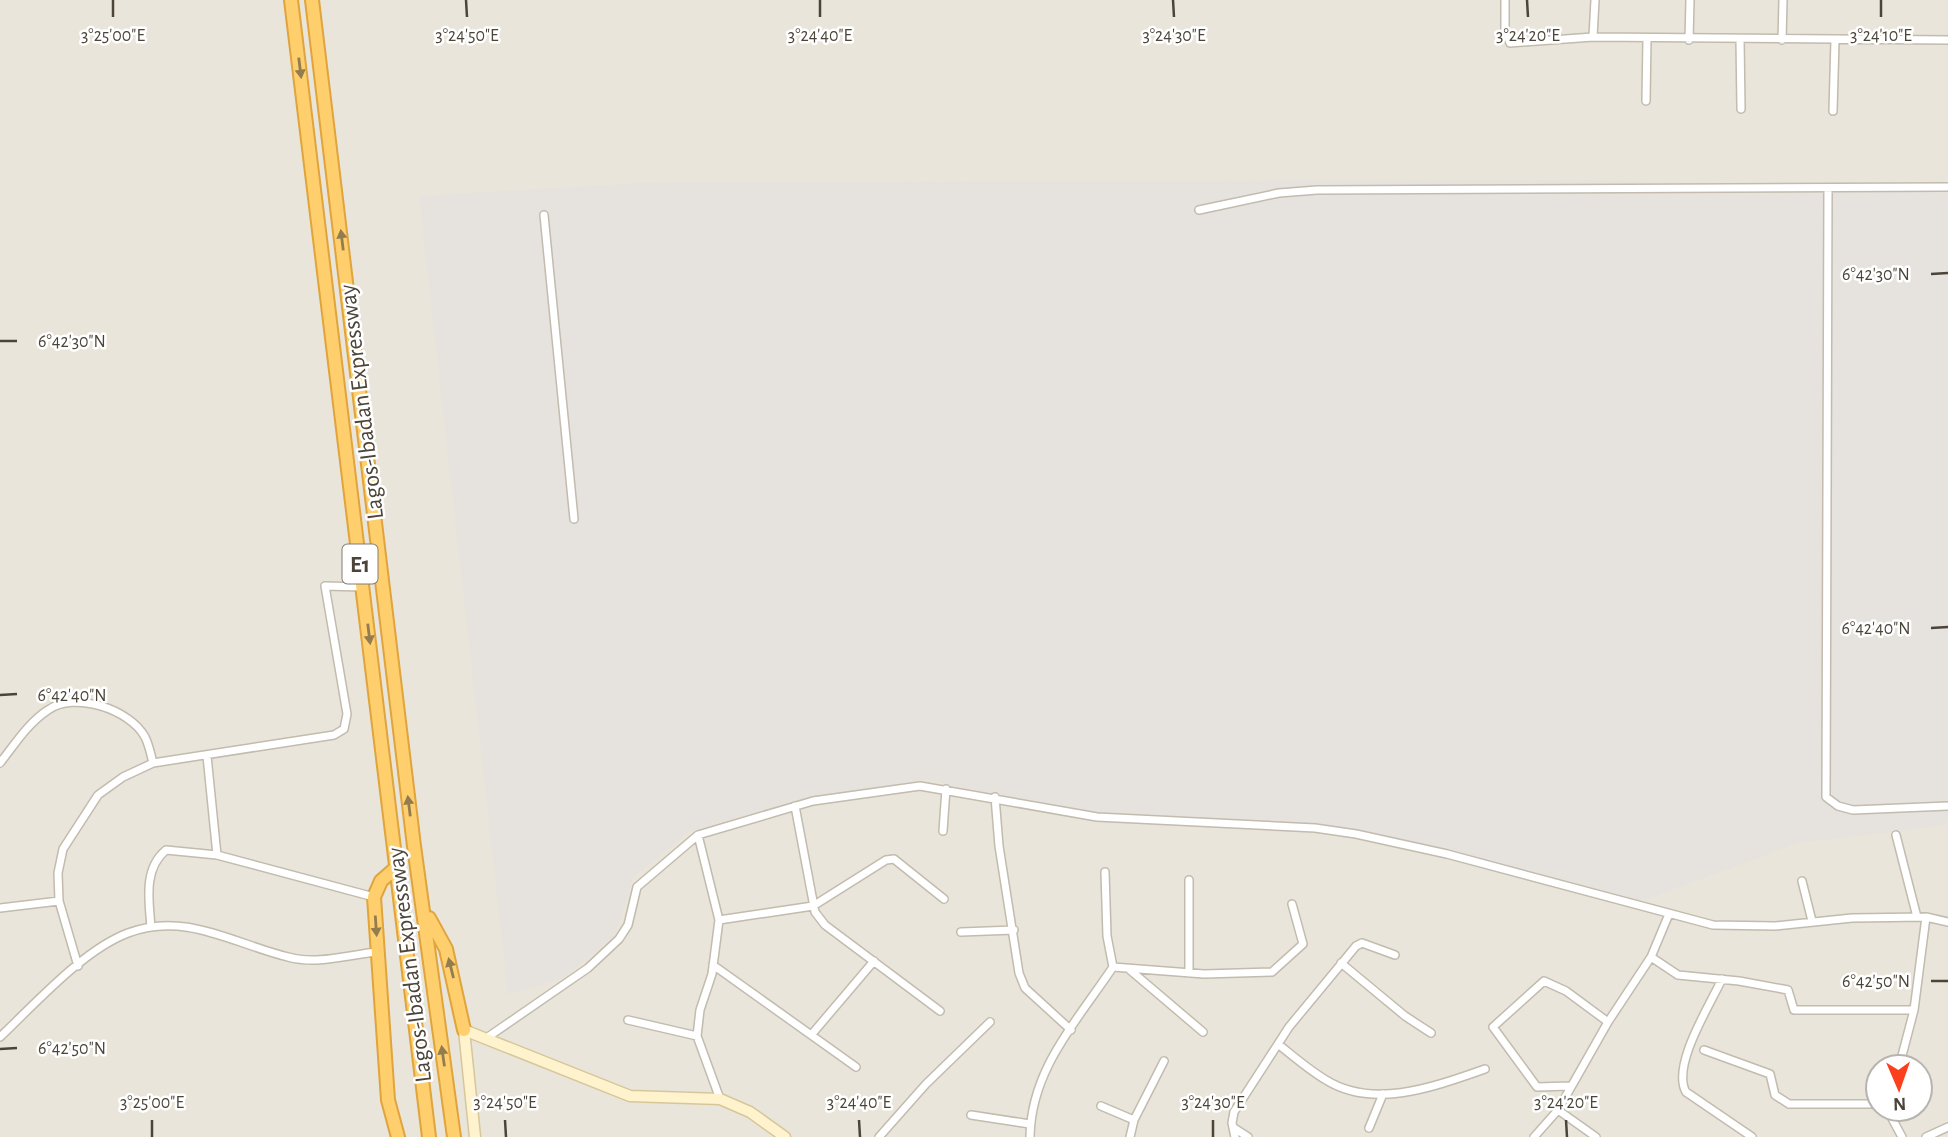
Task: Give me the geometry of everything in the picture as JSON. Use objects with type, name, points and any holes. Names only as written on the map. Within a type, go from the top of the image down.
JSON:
[{"type":"highway","name":"Lagos-Ibadan Expressway","points":[[291,0],[428,1133]]},
{"type":"highway","name":"Lagos-Ibadan Expressway","points":[[312,0],[412,833],[453,1130]]},
{"type":"highway","points":[[397,867],[381,881],[374,897],[388,1100],[398,1137]]},
{"type":"highway","points":[[424,911],[446,949],[464,1030]]},
{"type":"street","points":[[1505,0],[1505,30],[1510,43],[1593,37],[1689,40],[1948,40]]},
{"type":"street","points":[[1593,37],[1594,0]]},
{"type":"street","points":[[1689,0],[1689,40]]},
{"type":"street","points":[[1782,40],[1783,0]]},
{"type":"street","points":[[1646,101],[1647,38]]},
{"type":"street","points":[[1740,39],[1741,109]]},
{"type":"street","points":[[1833,111],[1835,40]]},
{"type":"street","points":[[1199,210],[1279,193],[1317,190],[1948,187]]},
{"type":"street","points":[[1828,188],[1826,797],[1838,806],[1853,810],[1948,806]]},
{"type":"street","points":[[544,215],[574,519]]},
{"type":"street","points":[[78,966],[59,901],[58,873],[63,849],[98,795],[123,777],[153,763],[334,736],[344,729],[347,714],[325,586],[363,587]]},
{"type":"street","points":[[0,762],[29,726],[50,708],[73,703],[97,704],[134,723],[145,736],[153,763]]},
{"type":"street","points":[[207,756],[217,855]]},
{"type":"street","points":[[488,1037],[588,968],[619,939],[628,925],[637,887],[698,835],[795,806],[870,791],[920,786],[995,797],[1097,817],[1315,828],[1356,834],[1447,854],[1713,925],[1742,927],[1917,917],[1948,922]]},
{"type":"street","points":[[943,831],[946,789]]},
{"type":"street","points":[[995,797],[999,846],[1019,973],[1025,988],[1071,1030]]},
{"type":"street","points":[[795,806],[813,905],[825,925],[940,1011]]},
{"type":"street","points":[[698,835],[719,920],[713,965],[700,1010],[697,1036],[720,1099]]},
{"type":"street","points":[[1896,835],[1917,917]]},
{"type":"street","points":[[151,927],[150,875],[158,857],[166,850],[217,855],[374,897]]},
{"type":"street","points":[[719,920],[813,905],[886,860],[894,859],[944,899]]},
{"type":"street","points":[[1030,1137],[1036,1090],[1045,1067],[1113,967],[1107,936],[1105,872]]},
{"type":"street","points":[[1189,880],[1189,973]]},
{"type":"street","points":[[1802,881],[1812,921]]},
{"type":"street","points":[[0,908],[59,901]]},
{"type":"street","points":[[1113,967],[1189,973],[1272,972],[1303,944],[1292,904]]},
{"type":"street","points":[[1534,1137],[1558,1110],[1608,1022],[1651,957],[1669,914]]},
{"type":"street","points":[[1903,1053],[1914,1010],[1926,917]]},
{"type":"street","points":[[0,1037],[78,966],[110,941],[151,927],[183,925],[217,933],[287,957],[312,961],[377,951]]},
{"type":"street","points":[[961,932],[1014,930]]},
{"type":"street","points":[[1248,1137],[1235,1133],[1234,1112],[1278,1044],[1341,964],[1362,943],[1395,955]]},
{"type":"street","points":[[1651,957],[1678,975],[1788,990],[1794,1010],[1914,1010]]},
{"type":"street","points":[[812,1034],[874,961]]},
{"type":"street","points":[[1341,964],[1405,1016],[1432,1032]]},
{"type":"street","points":[[713,965],[856,1067]]},
{"type":"street","points":[[1129,970],[1203,1032]]},
{"type":"street","points":[[1722,979],[1682,1065],[1681,1084],[1686,1092],[1752,1137]]},
{"type":"street","points":[[1570,1086],[1537,1087],[1493,1027],[1544,981],[1566,991],[1608,1022]]},
{"type":"street","points":[[628,1020],[697,1036]]},
{"type":"street","points":[[879,1137],[926,1084],[990,1023]]},
{"type":"street","points":[[475,1137],[464,1030],[488,1037],[630,1096],[720,1099],[750,1112],[785,1137]]},
{"type":"street","points":[[1278,1044],[1326,1080],[1349,1091],[1384,1094],[1423,1088],[1485,1069]]},
{"type":"street","points":[[1704,1050],[1770,1074],[1775,1095],[1789,1104],[1864,1104]]},
{"type":"street","points":[[1130,1137],[1135,1120],[1164,1061]]},
{"type":"street","points":[[1369,1128],[1384,1094]]},
{"type":"street","points":[[1101,1107],[1135,1120]]},
{"type":"street","points":[[1558,1110],[1597,1137]]},
{"type":"street","points":[[971,1115],[1030,1124]]},
{"type":"street","points":[[1926,1137],[1948,1127]]},
{"type":"shaded area","points":[[0,0],[1948,0],[1948,1137],[0,1137]]},
{"type":"shaded area","points":[[1595,180],[1948,193],[1948,825],[1798,843],[1642,901],[1523,869],[1340,828],[1099,815],[1061,810],[926,779],[791,802],[691,831],[633,877],[615,935],[563,978],[508,994],[419,196],[661,182]]}]
